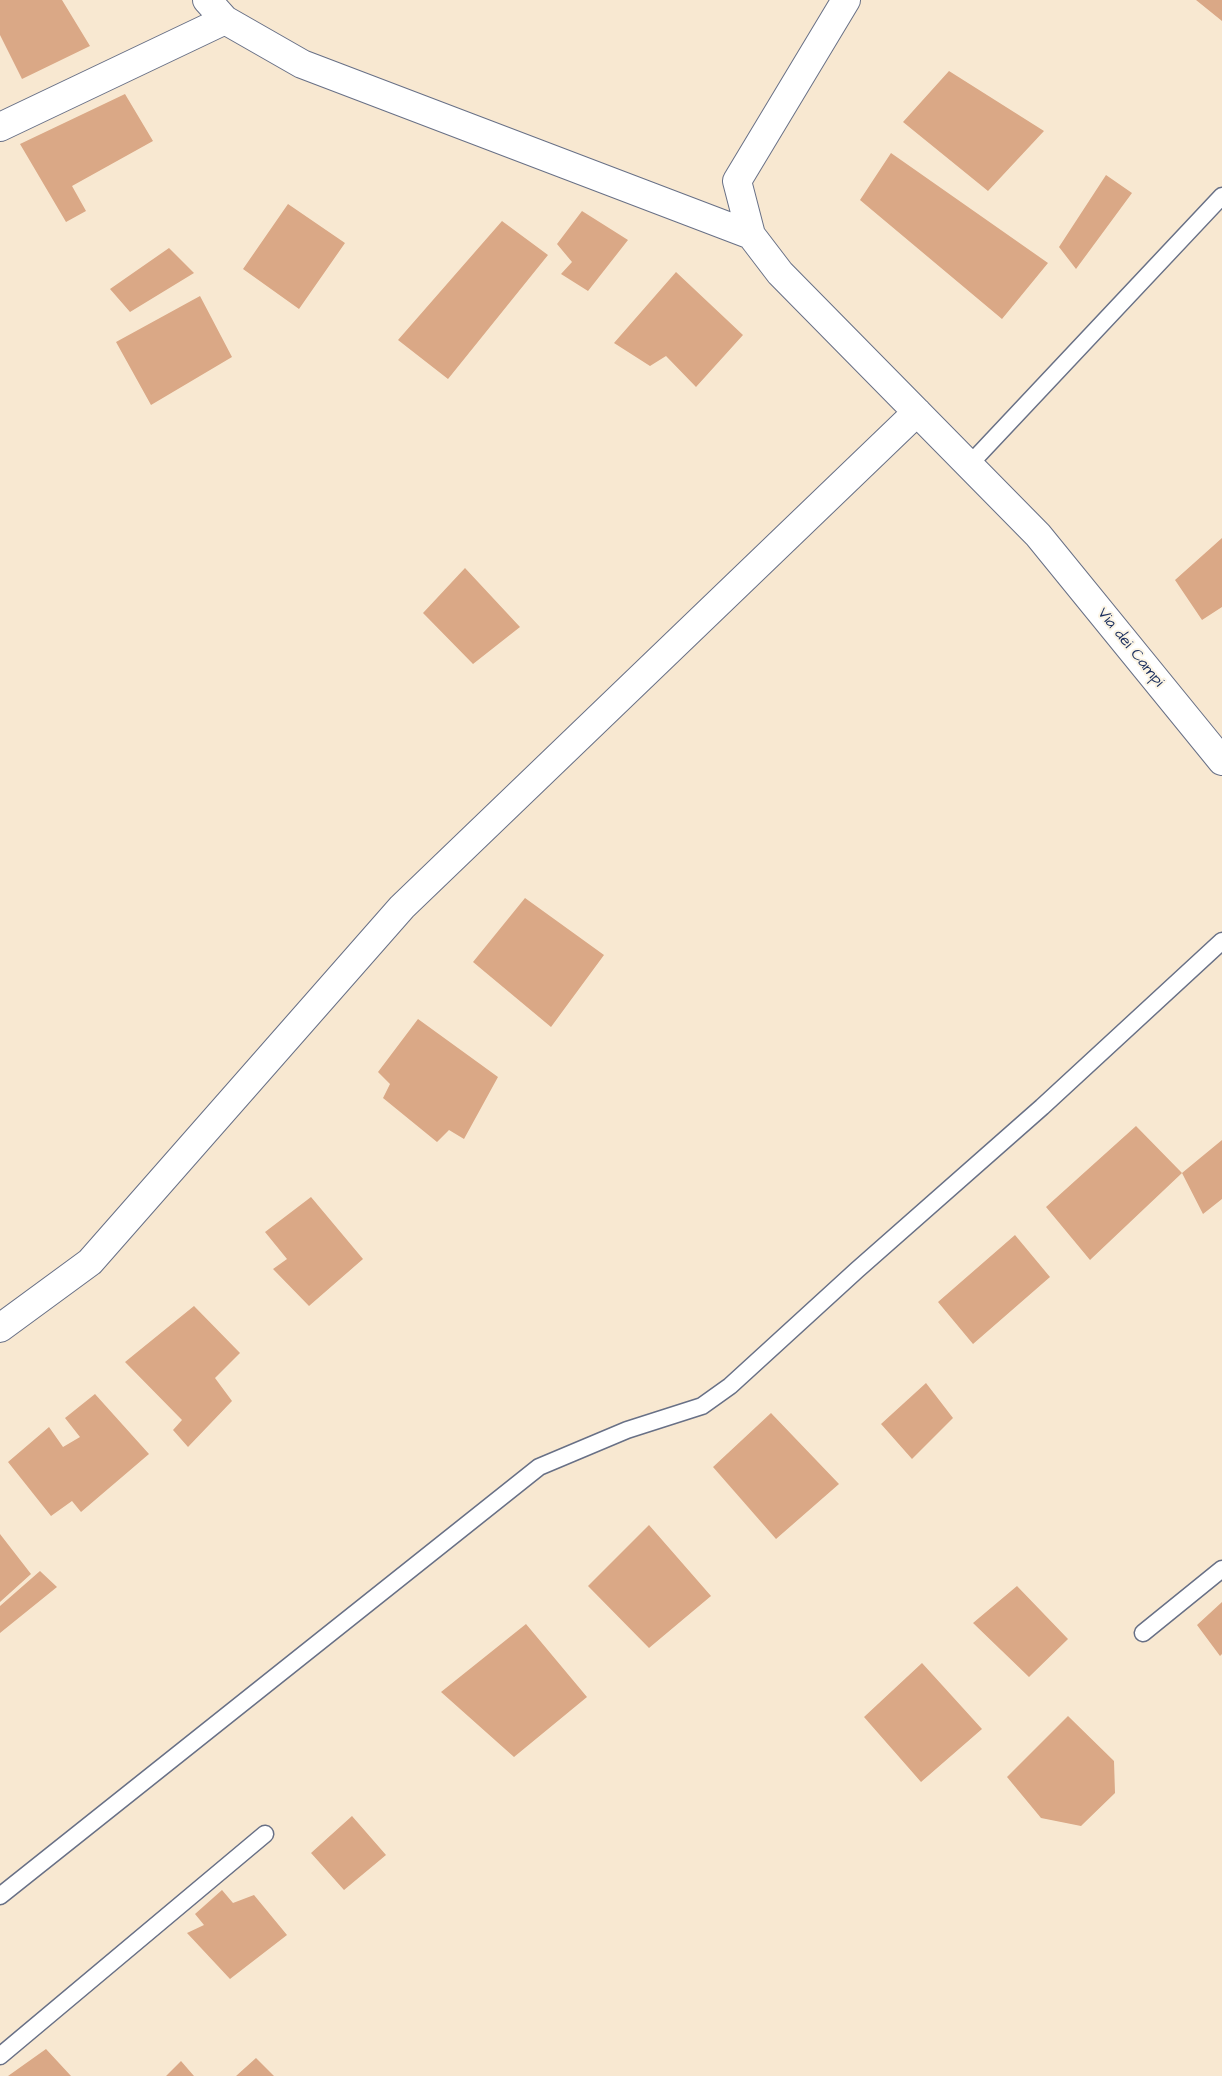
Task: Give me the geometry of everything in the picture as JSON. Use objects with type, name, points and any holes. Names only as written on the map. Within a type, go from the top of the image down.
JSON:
[{"type":"street","points":[[207,0],[225,20],[302,64],[751,235]]},
{"type":"street","points":[[751,235],[737,181],[846,0]]},
{"type":"street","points":[[0,127],[225,20]]},
{"type":"street","name":"Via dei Campi","points":[[751,235],[780,273],[1038,535],[1222,761]]},
{"type":"street","points":[[0,1328],[90,1262],[402,907],[917,412]]},
{"type":"lane","points":[[969,465],[1222,196]]},
{"type":"lane","points":[[0,1896],[539,1467],[627,1430],[702,1406],[730,1386],[1042,1108],[1222,941]]},
{"type":"lane","points":[[1143,1633],[1222,1569]]},
{"type":"lane","points":[[0,2056],[265,1834]]},
{"type":"building","points":[[0,0],[62,0],[90,46],[22,79],[0,35]]},
{"type":"building","points":[[1196,0],[1222,0],[1222,21]]},
{"type":"building","points":[[949,71],[1044,131],[988,191],[903,122]]},
{"type":"building","points":[[125,94],[153,141],[72,186],[86,211],[66,222],[20,144]]},
{"type":"building","points":[[891,153],[1048,263],[1002,319],[860,200]]},
{"type":"building","points":[[1106,175],[1132,193],[1076,269],[1059,247]]},
{"type":"building","points":[[288,204],[345,243],[299,309],[243,269]]},
{"type":"building","points":[[582,211],[628,240],[588,291],[561,274],[572,262],[557,244]]},
{"type":"building","points":[[502,221],[548,255],[448,379],[398,340]]},
{"type":"building","points":[[169,248],[194,273],[130,312],[110,289]]},
{"type":"building","points":[[676,272],[743,335],[696,387],[666,356],[650,366],[614,343]]},
{"type":"building","points":[[200,296],[232,357],[151,405],[116,342]]},
{"type":"building","points":[[1222,538],[1222,607],[1202,620],[1175,580]]},
{"type":"building","points":[[465,568],[520,627],[473,664],[423,613]]},
{"type":"building","points":[[525,898],[604,955],[551,1027],[473,962]]},
{"type":"building","points":[[418,1019],[498,1077],[464,1139],[449,1130],[437,1142],[383,1098],[390,1084],[378,1072]]},
{"type":"building","points":[[1136,1126],[1182,1173],[1090,1260],[1046,1207]]},
{"type":"building","points":[[1222,1140],[1222,1199],[1203,1214],[1182,1173]]},
{"type":"building","points":[[311,1197],[363,1259],[309,1306],[273,1269],[287,1259],[265,1232]]},
{"type":"building","points":[[1015,1235],[1050,1277],[973,1344],[938,1302]]},
{"type":"building","points":[[194,1306],[240,1353],[215,1378],[232,1401],[188,1447],[173,1430],[182,1420],[125,1362]]},
{"type":"building","points":[[926,1383],[953,1418],[912,1459],[881,1424]]},
{"type":"building","points":[[95,1394],[149,1454],[81,1512],[72,1501],[51,1516],[8,1462],[49,1427],[63,1447],[80,1437],[65,1418]]},
{"type":"building","points":[[771,1413],[839,1484],[776,1539],[713,1467]]},
{"type":"building","points":[[649,1525],[711,1596],[649,1648],[588,1586]]},
{"type":"building","points":[[0,1534],[31,1574],[0,1602]]},
{"type":"building","points":[[40,1571],[57,1587],[0,1633],[0,1606]]},
{"type":"building","points":[[1017,1586],[1068,1639],[1029,1677],[973,1623]]},
{"type":"building","points":[[1222,1602],[1222,1654],[1220,1656],[1197,1625]]},
{"type":"building","points":[[526,1624],[587,1697],[514,1757],[441,1692]]},
{"type":"building","points":[[922,1663],[982,1729],[921,1782],[864,1717]]},
{"type":"building","points":[[1068,1716],[1114,1761],[1115,1793],[1081,1826],[1041,1818],[1007,1777]]},
{"type":"building","points":[[352,1816],[386,1855],[344,1890],[311,1853]]},
{"type":"building","points":[[222,1890],[233,1903],[254,1895],[287,1935],[230,1979],[187,1933],[204,1925],[195,1914]]},
{"type":"building","points":[[46,2049],[71,2076],[8,2076]]},
{"type":"building","points":[[256,2058],[274,2076],[236,2076]]},
{"type":"building","points":[[181,2061],[194,2076],[166,2076]]}]
